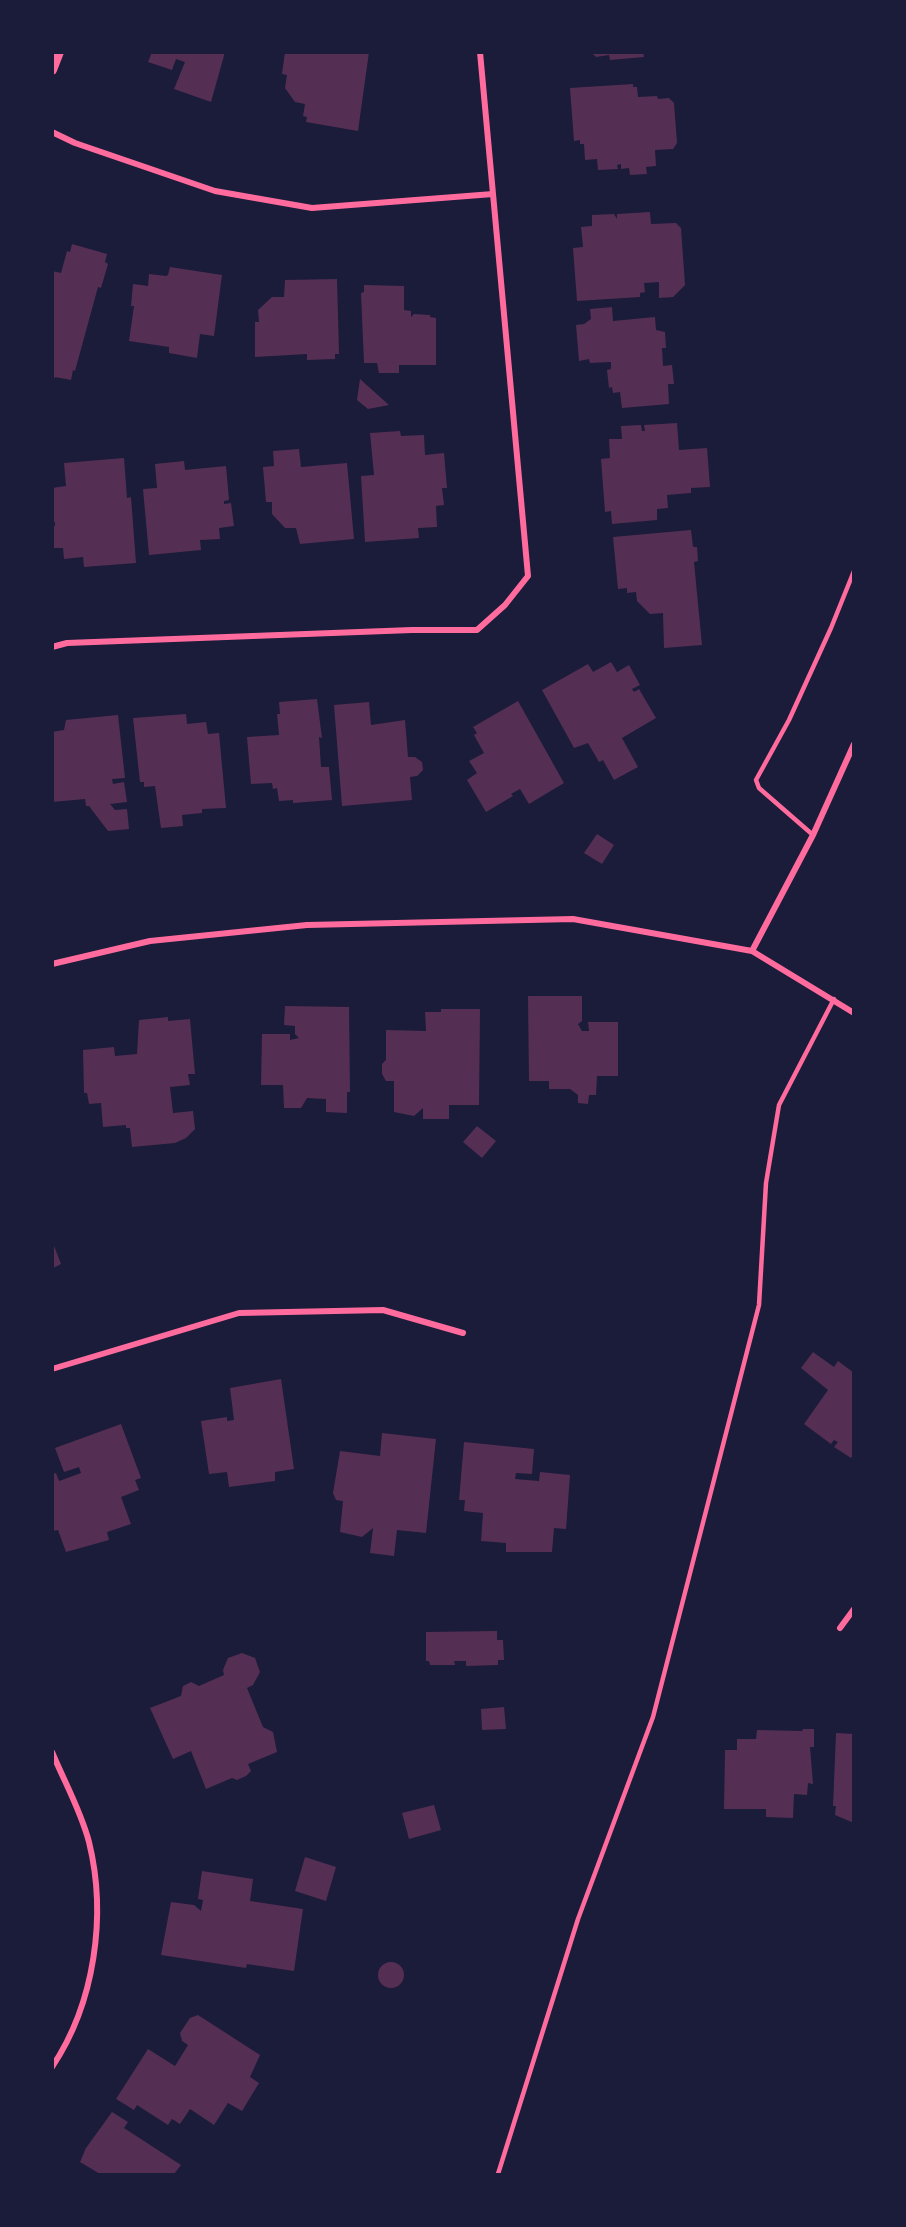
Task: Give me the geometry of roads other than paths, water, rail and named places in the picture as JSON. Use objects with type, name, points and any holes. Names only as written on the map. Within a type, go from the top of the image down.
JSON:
[{"type":"street","points":[[52,70],[59,52]]},
{"type":"street","points":[[52,647],[67,643],[111,641],[412,630],[477,630],[506,605],[528,576],[480,52]]},
{"type":"street","points":[[52,132],[75,143],[215,191],[312,208],[493,194]]},
{"type":"street","points":[[752,951],[813,835],[854,744]]},
{"type":"street","points":[[52,964],[150,941],[306,925],[573,919],[752,951],[854,1013]]},
{"type":"street","points":[[52,1370],[239,1313],[383,1310],[464,1333]]},
{"type":"street","points":[[840,1628],[854,1609]]},
{"type":"street","points":[[52,1752],[88,1840],[95,1877],[97,1914],[94,1950],[87,1986],[76,2021],[52,2067]]},
{"type":"lane","points":[[813,835],[759,788],[756,780],[766,758],[789,720],[854,572]]},
{"type":"lane","points":[[498,2175],[578,1919],[656,1705],[759,1305],[766,1183],[779,1105],[834,999]]}]
